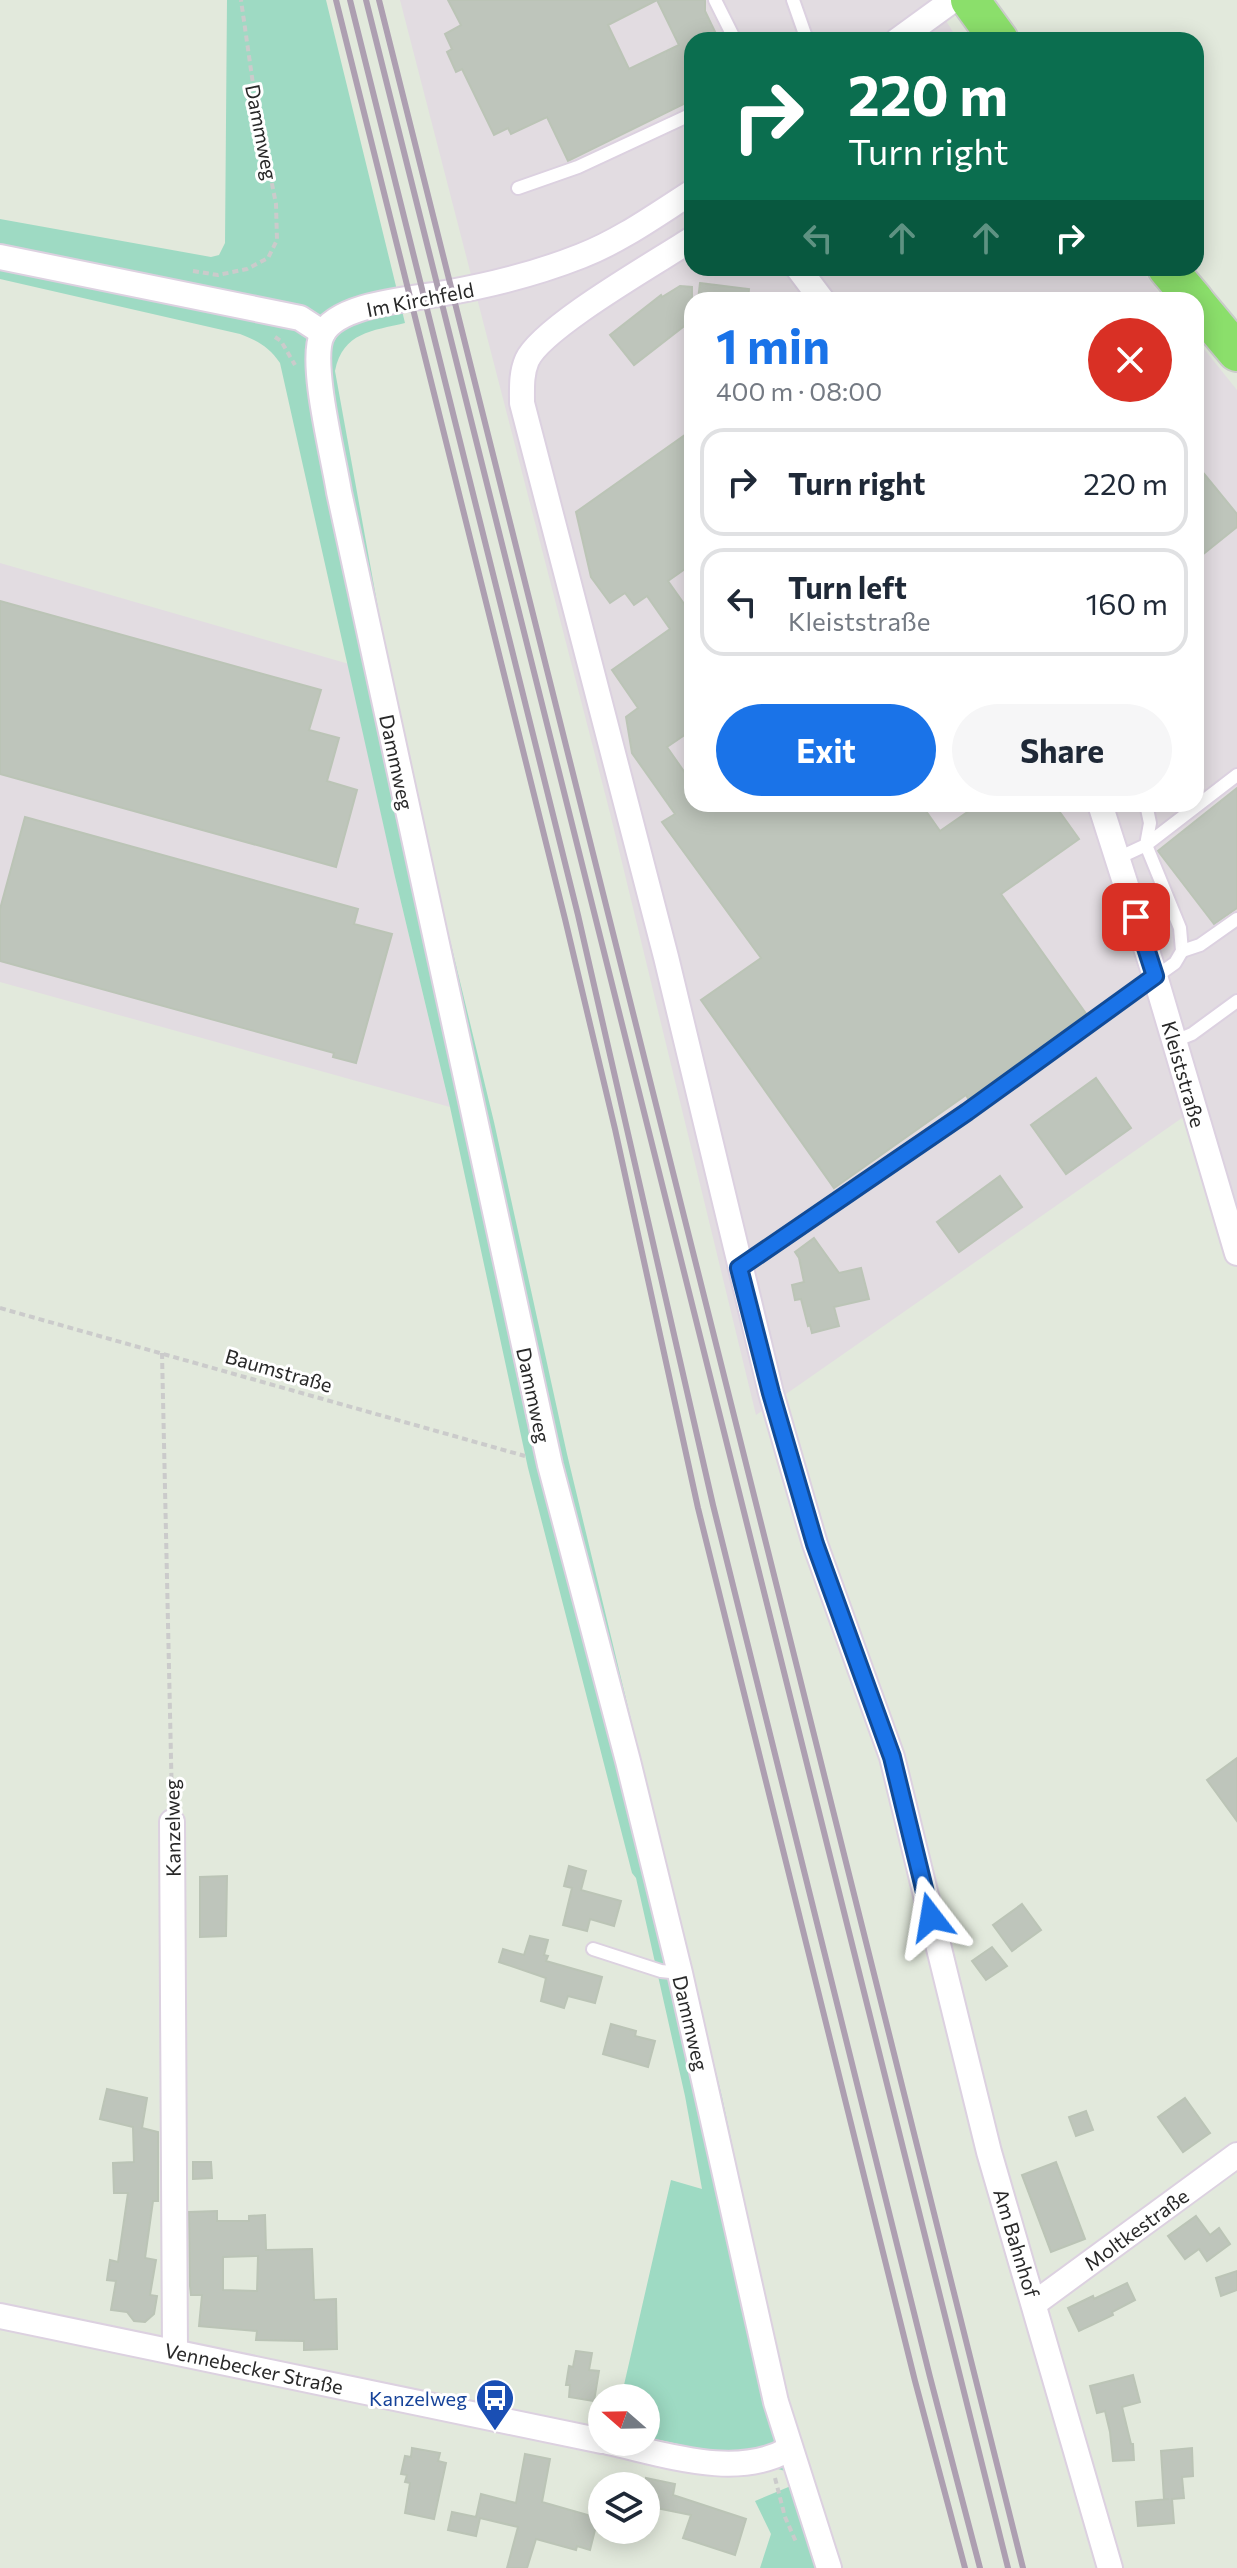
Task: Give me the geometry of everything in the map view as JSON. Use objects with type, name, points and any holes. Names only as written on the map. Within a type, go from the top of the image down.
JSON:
[{"type":"main road","points":[[970,0],[993,32]]},
{"type":"main road","points":[[1174,276],[1187,292]]},
{"type":"main road","points":[[1204,312],[1237,352]]},
{"type":"street","points":[[909,32],[953,0]]},
{"type":"street","name":"Im Kirchfeld","points":[[323,333],[335,320],[366,307],[483,286],[581,256],[636,229],[684,197]]},
{"type":"street","name":"Am Bahnhof","points":[[684,244],[549,332],[528,358],[522,378],[522,403],[666,957],[771,1393],[815,1544],[892,1757],[989,2152],[1110,2568]]},
{"type":"street","points":[[0,257],[300,318],[323,333]]},
{"type":"street","name":"Dammweg","points":[[323,333],[318,358],[320,384],[339,492],[550,1465],[680,1973],[789,2449]]},
{"type":"street","name":"Kleiststraße","points":[[1103,812],[1175,1041],[1237,1253]]},
{"type":"street","name":"Kanzelweg","points":[[172,1822],[175,2352]]},
{"type":"street","name":"Moltkestraße","points":[[1035,2303],[1237,2155]]},
{"type":"street","name":"Vennebecker Straße","points":[[0,2316],[588,2438]]},
{"type":"street","points":[[660,2453],[734,2464],[771,2460],[789,2449],[829,2568]]},
{"type":"lane","points":[[715,0],[731,32]]},
{"type":"lane","points":[[793,0],[804,32]]},
{"type":"lane","points":[[518,188],[578,167],[684,118]]},
{"type":"lane","points":[[1204,800],[1237,775]]},
{"type":"lane","points":[[739,1268],[967,1112],[1175,963],[1182,951],[1180,928],[1146,845],[1150,823],[1148,812]]},
{"type":"lane","points":[[1118,858],[1146,845],[1189,812]]},
{"type":"lane","points":[[1182,951],[1200,945],[1237,919]]},
{"type":"lane","points":[[1175,1041],[1192,1034],[1237,1001]]},
{"type":"lane","points":[[593,1949],[661,1971],[680,1973]]},
{"type":"path","name":"Dammweg","points":[[218,275],[247,269],[268,258],[277,240],[276,204],[255,98],[241,0]]},
{"type":"path","name":"Baumstraße","points":[[0,1308],[550,1465]]},
{"type":"path","name":"Kanzelweg","points":[[162,1353],[172,1822]]},
{"type":"shaded area","points":[[400,0],[933,0],[953,32],[684,32],[684,276],[1146,276],[1159,292],[684,292],[684,812],[1204,812],[1204,349],[1237,390],[1237,1218],[1202,1104],[756,1415],[610,813]]},
{"type":"shaded area","points":[[0,563],[349,664],[395,877],[450,1107],[0,982]]},
{"type":"green space","points":[[227,0],[326,0],[405,323],[370,331],[352,341],[339,358],[335,371],[388,663],[567,1454],[722,2097],[789,2410],[843,2568],[760,2568],[771,2534],[755,2501],[810,2478],[660,2440],[660,2384],[624,2384],[671,2180],[702,2189],[685,2096],[636,1878],[632,1873],[528,1468],[450,1107],[280,363],[263,345],[240,334],[0,279],[0,219],[211,257],[219,255],[225,243]]},
{"type":"building","points":[[448,0],[657,0],[705,0],[705,11],[715,32],[684,32],[684,104],[568,161],[547,117],[511,134],[508,128],[494,135],[462,69],[456,72],[447,52],[452,49],[445,34],[461,25]],"holes":[[[657,0],[679,45],[629,69],[608,25]]]},
{"type":"building","points":[[700,283],[749,289],[749,292],[699,292]]},
{"type":"building","points":[[680,286],[692,287],[692,292],[684,292],[684,326],[634,365],[610,335]]},
{"type":"building","points":[[684,436],[684,570],[668,581],[684,604],[684,735],[667,747],[684,771],[684,812],[927,812],[940,831],[967,812],[1060,812],[1079,839],[1001,894],[1087,1015],[969,1100],[966,1095],[834,1188],[701,1000],[761,958],[662,822],[675,814],[632,753],[626,717],[638,708],[612,670],[670,629],[647,596],[634,605],[625,593],[610,603],[591,577],[576,512]]},
{"type":"building","points":[[1204,474],[1237,514],[1237,527],[1204,554]]},
{"type":"building","points":[[0,601],[321,690],[309,730],[339,738],[327,781],[357,790],[336,867],[0,774]]},
{"type":"building","points":[[1237,788],[1237,908],[1214,924],[1158,851]]},
{"type":"building","points":[[25,817],[358,909],[354,924],[392,934],[356,1063],[333,1057],[334,1053],[0,961],[0,909]]},
{"type":"building","points":[[1096,1078],[1131,1128],[1066,1174],[1031,1125]]},
{"type":"building","points":[[1000,1176],[1022,1207],[959,1252],[937,1222]]},
{"type":"building","points":[[814,1238],[839,1273],[861,1268],[869,1299],[834,1307],[839,1326],[812,1333],[801,1299],[795,1300],[792,1285],[804,1282],[795,1252]]},
{"type":"building","points":[[1237,1758],[1237,1821],[1207,1780]]},
{"type":"building","points":[[569,1866],[586,1871],[581,1890],[621,1901],[614,1926],[590,1919],[587,1931],[563,1925],[572,1888],[564,1886]]},
{"type":"building","points":[[227,1876],[226,1936],[200,1937],[200,1877]]},
{"type":"building","points":[[1022,1904],[1041,1930],[1012,1951],[993,1925]]},
{"type":"building","points":[[530,1936],[548,1940],[544,1955],[548,1956],[546,1961],[602,1977],[595,2003],[568,1996],[564,2008],[541,2001],[546,1978],[499,1962],[503,1949],[524,1955]]},
{"type":"building","points":[[992,1947],[1007,1966],[986,1980],[972,1961]]},
{"type":"building","points":[[611,2024],[636,2031],[635,2036],[655,2041],[648,2067],[603,2054]]},
{"type":"building","points":[[107,2089],[147,2098],[142,2128],[158,2132],[158,2201],[153,2201],[145,2258],[156,2260],[150,2295],[157,2296],[154,2314],[145,2322],[134,2321],[127,2312],[111,2310],[116,2281],[107,2280],[110,2260],[118,2262],[128,2193],[114,2193],[113,2163],[134,2162],[133,2127],[100,2119]]},
{"type":"building","points":[[1185,2098],[1210,2133],[1183,2152],[1158,2117]]},
{"type":"building","points":[[1086,2111],[1093,2130],[1076,2136],[1069,2117]]},
{"type":"building","points":[[193,2162],[211,2162],[212,2178],[193,2179]]},
{"type":"building","points":[[1056,2162],[1085,2239],[1051,2252],[1022,2175]]},
{"type":"building","points":[[217,2211],[217,2221],[249,2221],[249,2216],[265,2215],[266,2250],[312,2249],[314,2300],[336,2299],[337,2349],[304,2350],[304,2341],[256,2340],[257,2331],[199,2326],[202,2295],[191,2295],[189,2212]],"holes":[[[258,2256],[257,2291],[223,2290],[223,2257]]]},
{"type":"building","points":[[1196,2216],[1210,2235],[1219,2228],[1230,2244],[1207,2261],[1199,2249],[1185,2259],[1168,2236]]},
{"type":"building","points":[[1237,2271],[1237,2290],[1221,2296],[1216,2278]]},
{"type":"building","points":[[1127,2283],[1135,2300],[1112,2312],[1113,2315],[1079,2331],[1068,2308]]},
{"type":"building","points":[[576,2351],[592,2353],[589,2370],[599,2371],[597,2384],[588,2384],[588,2400],[569,2397],[570,2385],[566,2385],[569,2366],[573,2367]]},
{"type":"building","points":[[1133,2375],[1140,2402],[1122,2407],[1133,2444],[1134,2460],[1113,2461],[1105,2411],[1097,2413],[1090,2386]]},
{"type":"building","points":[[412,2448],[440,2453],[438,2461],[446,2463],[434,2519],[405,2513],[410,2483],[405,2482],[407,2475],[401,2474],[405,2456],[411,2457]]},
{"type":"building","points":[[1192,2448],[1193,2476],[1182,2477],[1184,2498],[1172,2499],[1174,2523],[1138,2526],[1136,2502],[1169,2499],[1164,2499],[1161,2451]]},
{"type":"building","points":[[525,2454],[550,2459],[542,2502],[588,2515],[590,2550],[577,2546],[576,2550],[536,2539],[527,2568],[507,2568],[518,2527],[480,2518],[476,2536],[448,2530],[452,2512],[476,2517],[481,2494],[516,2503]]},
{"type":"building","points":[[660,2481],[675,2484],[673,2495],[746,2519],[735,2555],[683,2538],[691,2515],[660,2509]]},
{"type":"railway","points":[[336,0],[565,919],[615,1129],[698,1508],[915,2381],[965,2568]]},
{"type":"railway","points":[[350,0],[578,915],[713,1505],[980,2568]]},
{"type":"railway","points":[[366,0],[1008,2568]]},
{"type":"railway","points":[[379,0],[1023,2568]]},
{"type":"place","name":"Kanzelweg","points":[[495,2432]]},
{"type":"route","points":[[931,1917],[892,1757],[815,1544],[739,1268],[967,1112],[1155,976],[1136,917]]}]
